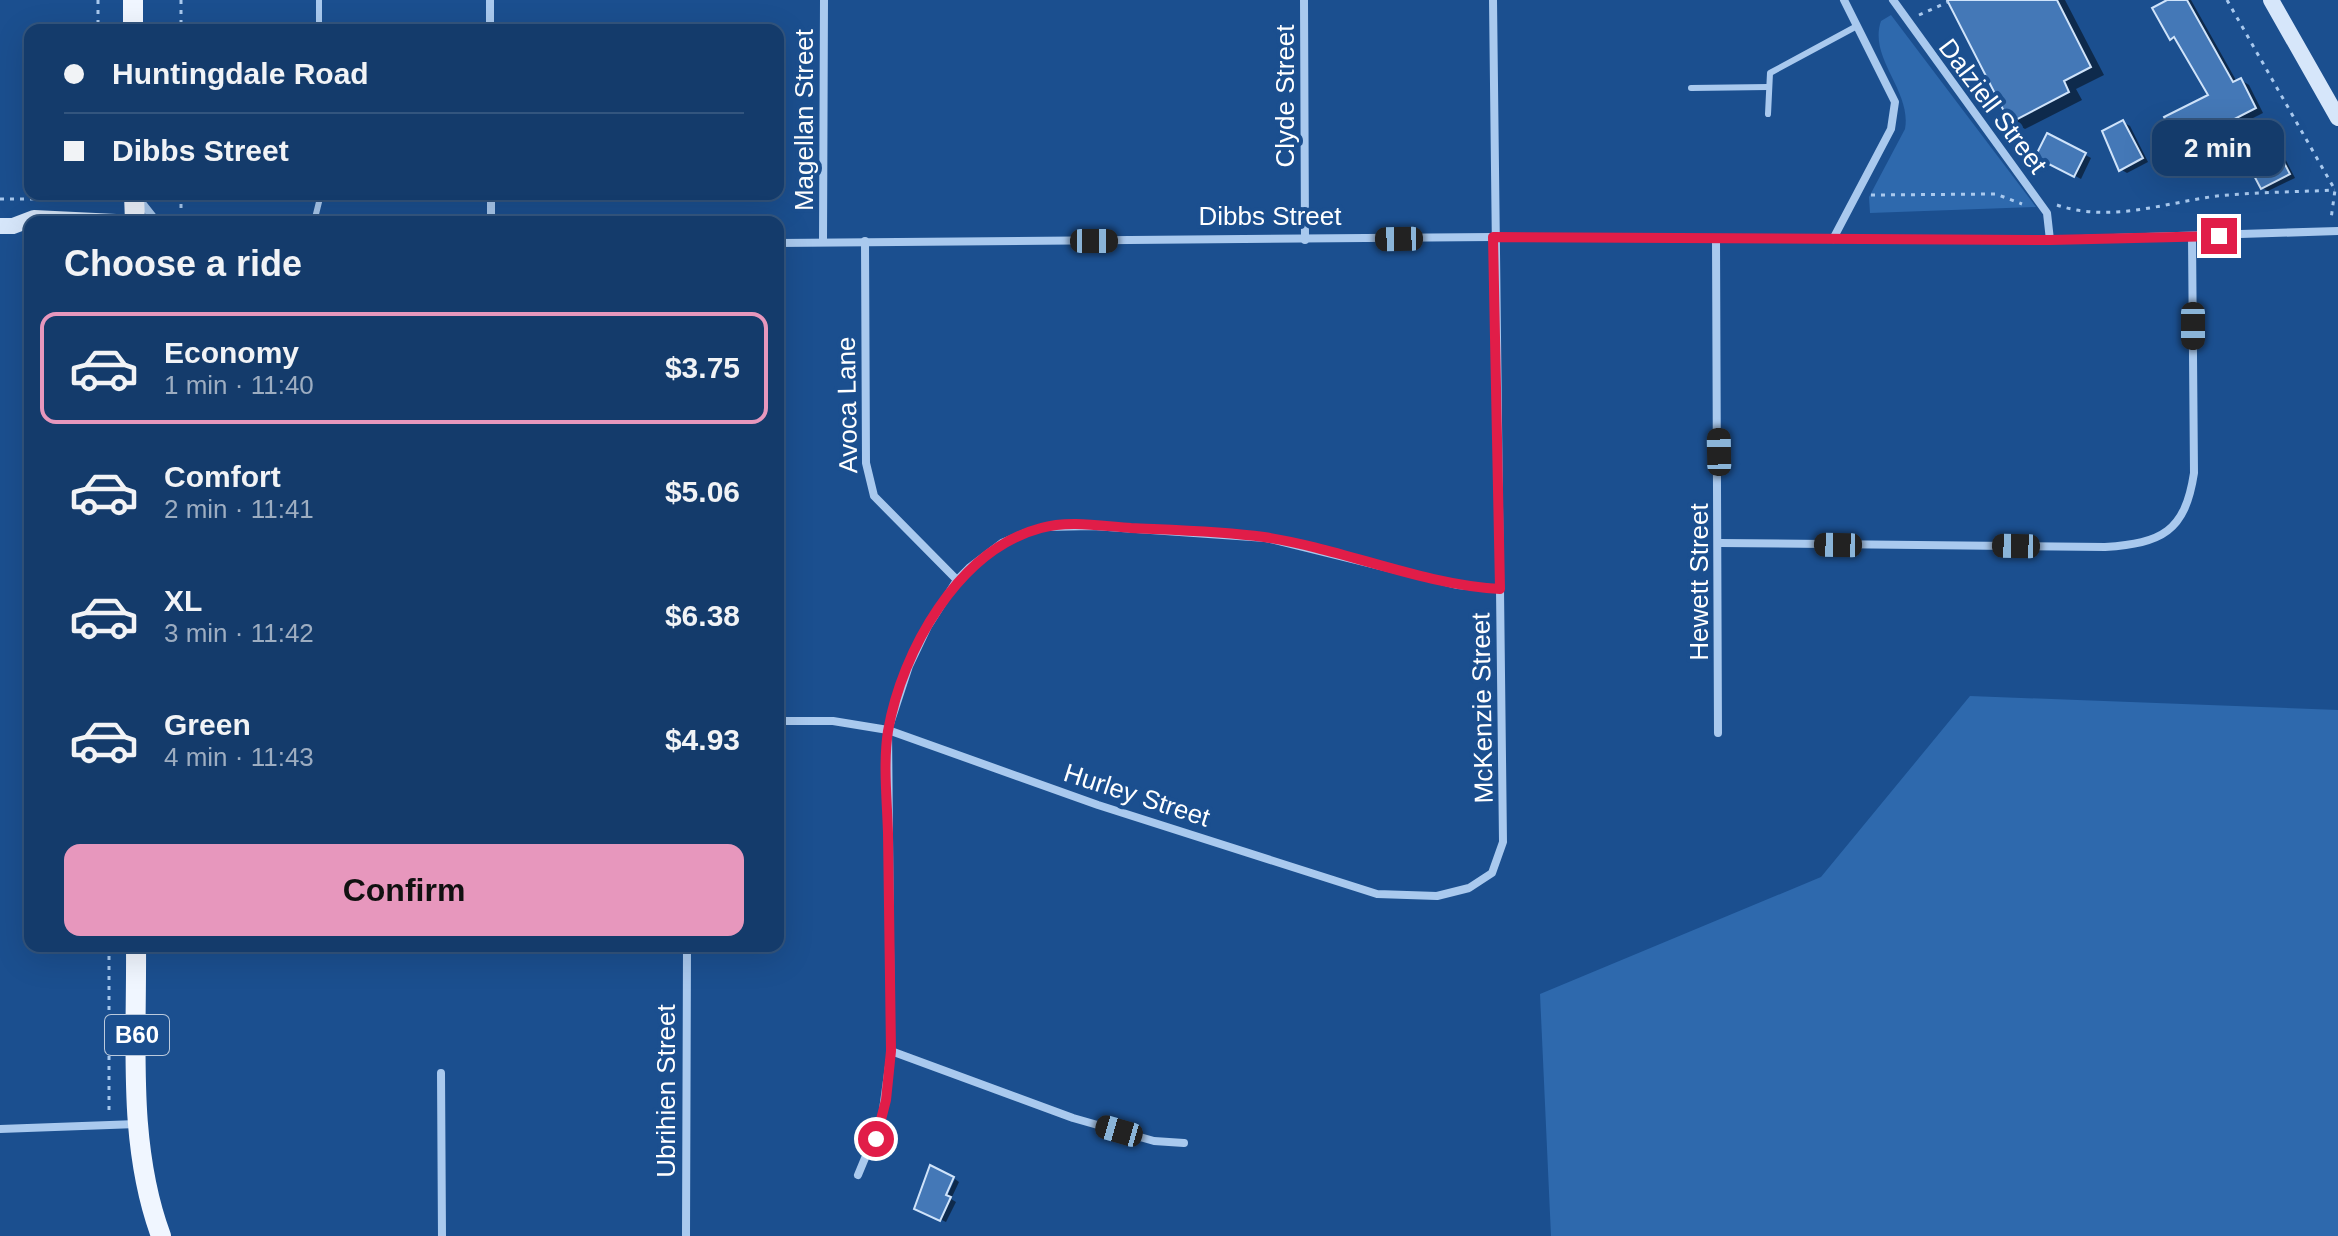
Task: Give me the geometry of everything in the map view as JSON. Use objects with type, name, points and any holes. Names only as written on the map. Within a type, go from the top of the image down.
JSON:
[{"type":"main road","points":[[133,0],[133,24]]},
{"type":"main road","points":[[2271,0],[2337,113]]},
{"type":"main road","name":"B60","points":[[136,952],[137,1124],[145,1175],[161,1236]]},
{"type":"street","points":[[490,0],[490,24]]},
{"type":"street","name":"Magellan Street","points":[[823,241],[824,0]]},
{"type":"street","name":"Clyde Street","points":[[1304,0],[1305,240]]},
{"type":"street","name":"McKenzie Street","points":[[1483,881],[1497,865],[1503,842],[1493,237],[1493,0]]},
{"type":"street","points":[[1833,239],[1891,129],[1896,111],[1891,93],[1844,0]]},
{"type":"street","name":"Dalziell Street","points":[[1893,0],[2047,213],[2050,240]]},
{"type":"street","points":[[139,200],[152,216]]},
{"type":"street","name":"Dibbs Street","points":[[784,243],[1493,237],[2050,240],[2338,231]]},
{"type":"street","points":[[1720,543],[2105,547],[2152,541],[2171,530],[2190,500],[2194,473],[2192,236]]},
{"type":"street","name":"Hewett Street","points":[[1716,240],[1720,543],[1718,733]]},
{"type":"street","name":"Avoca Lane","points":[[865,241],[866,463],[869,488],[957,580]]},
{"type":"street","points":[[858,1175],[882,1117],[891,1051],[888,730],[909,666],[957,580],[989,552],[1011,538],[1044,527],[1069,525],[1257,536],[1294,542],[1458,585],[1500,589]]},
{"type":"street","name":"Hurley Street","points":[[784,721],[833,721],[888,730],[1098,805],[1377,894],[1437,896],[1483,881]]},
{"type":"street","name":"Ubrihien Street","points":[[686,1236],[687,952]]},
{"type":"street","points":[[891,1051],[1073,1118],[1154,1141],[1184,1143]]},
{"type":"street","points":[[441,1073],[442,1236]]},
{"type":"street","points":[[0,1129],[137,1124]]},
{"type":"lane","points":[[319,0],[319,24]]},
{"type":"lane","points":[[1768,114],[1770,73],[1857,26]]},
{"type":"lane","points":[[1691,88],[1768,87]]},
{"type":"path","points":[[98,0],[98,24]]},
{"type":"path","points":[[181,0],[181,24]]},
{"type":"path","points":[[2227,0],[2335,190],[2330,217]]},
{"type":"path","points":[[1913,17],[1948,2]]},
{"type":"path","points":[[1858,193],[1945,197],[1996,194],[2024,204],[2085,211],[2145,210],[2216,196],[2335,190]]},
{"type":"path","points":[[0,199],[24,199]]},
{"type":"path","points":[[108,1125],[109,952]]},
{"type":"shaded area","points":[[1891,15],[2036,207],[1870,213],[1869,197],[1905,129],[1902,101],[1880,48],[1881,21]]},
{"type":"shaded area","points":[[1970,696],[2338,710],[2338,1236],[1551,1236],[1540,994],[1821,877]]},
{"type":"building","points":[[1947,0],[2057,0],[2091,67],[2064,81],[2069,92],[2010,123]]},
{"type":"building","points":[[2167,0],[2187,0],[2233,82],[2241,78],[2256,108],[2180,147],[2164,117],[2208,95],[2174,37],[2170,40],[2152,8]]},
{"type":"building","points":[[2123,120],[2143,158],[2119,171],[2102,131]]},
{"type":"building","points":[[2047,133],[2086,153],[2074,177],[2035,157]]},
{"type":"building","points":[[2269,134],[2290,174],[2261,189],[2240,149]]},
{"type":"building","points":[[930,1165],[954,1177],[946,1195],[951,1197],[940,1221],[914,1209]]},
{"type":"route","points":[[876,1139],[889,1083],[891,1051],[888,730],[909,666],[928,626],[957,580],[989,552],[1025,533],[1044,527],[1069,525],[1247,535],[1294,542],[1458,585],[1500,589],[1493,237],[2050,240],[2219,236]]}]
